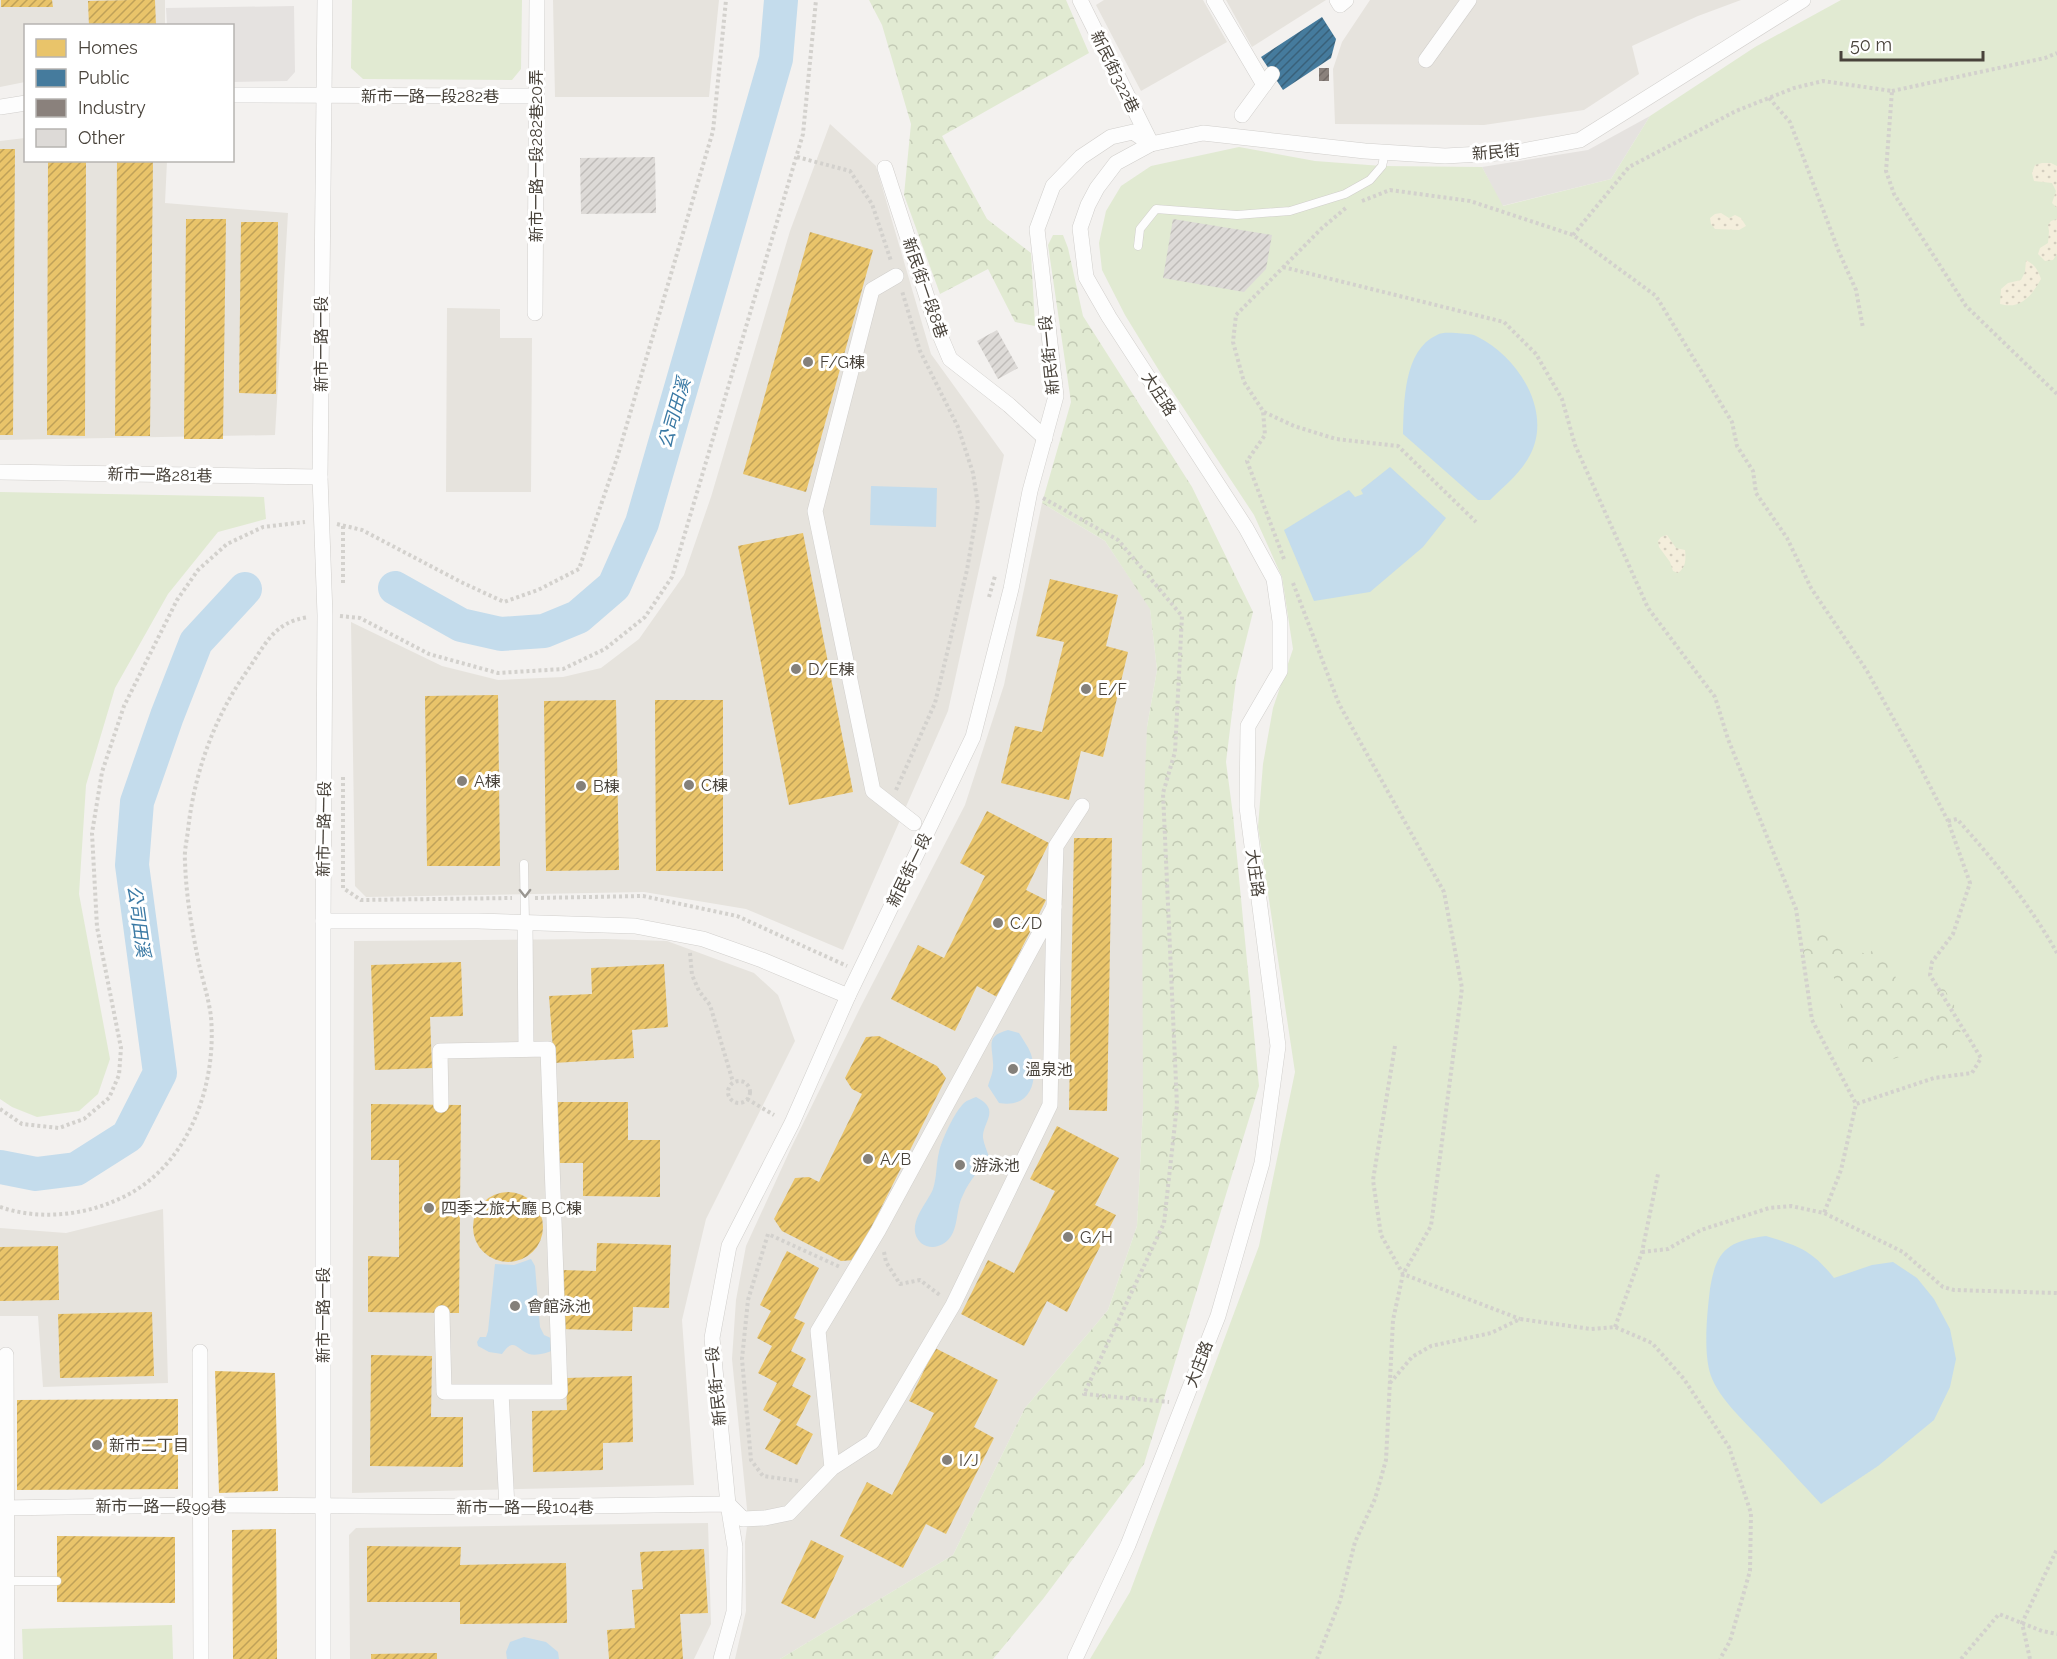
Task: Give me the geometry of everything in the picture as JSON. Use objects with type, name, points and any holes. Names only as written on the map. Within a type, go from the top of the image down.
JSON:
[{"type":"street","name":"新市一路一段","points":[[323,1659],[323,921],[326,615],[320,477],[325,0]]},
{"type":"street","name":"新市一路一段282巷20弄","points":[[535,313],[537,0]]},
{"type":"street","name":"新民街322巷","points":[[1080,0],[1151,144]]},
{"type":"street","points":[[1214,0],[1249,61],[1268,80],[1242,115]]},
{"type":"street","points":[[1337,0],[1340,5],[1346,0]]},
{"type":"street","points":[[1426,60],[1469,0]]},
{"type":"street","name":"新民街","points":[[1151,144],[1203,133],[1385,153],[1445,156],[1517,152],[1580,140],[1782,5],[1803,0]]},
{"type":"street","name":"新市一路一段282巷","points":[[234,95],[537,96]]},
{"type":"street","points":[[0,107],[24,103]]},
{"type":"street","name":"新民街一段","points":[[722,1659],[734,1612],[735,1547],[728,1504],[712,1338],[729,1246],[792,1123],[848,996],[973,737],[1011,589],[1030,491],[1056,396],[1037,229],[1053,186],[1081,157],[1111,137],[1133,132],[1151,144]]},
{"type":"street","name":"大庄路","points":[[1075,1659],[1128,1545],[1218,1316],[1262,1163],[1278,1046],[1247,807],[1248,726],[1280,672],[1282,655],[1280,621],[1274,579],[1246,528],[1109,317],[1086,276],[1080,228],[1097,188],[1116,163],[1151,144]]},
{"type":"street","name":"新民街一段8巷","points":[[885,168],[937,328],[950,359],[1009,405],[1045,438]]},
{"type":"street","points":[[896,276],[872,290],[815,511],[873,791],[914,823]]},
{"type":"street","name":"新市一路281巷","points":[[0,472],[320,477]]},
{"type":"street","points":[[728,1504],[743,1519],[765,1518],[789,1513],[832,1468],[872,1442],[953,1305],[1050,1105],[1056,846],[1082,806]]},
{"type":"street","points":[[832,1468],[818,1330],[878,1231],[1054,907]]},
{"type":"street","points":[[323,921],[525,922],[635,926],[703,939],[762,960],[848,996]]},
{"type":"street","points":[[525,922],[526,1049]]},
{"type":"street","points":[[441,1105],[440,1051],[548,1049],[560,1392],[444,1392],[442,1313]]},
{"type":"street","points":[[200,1352],[201,1659]]},
{"type":"street","points":[[6,1355],[3,1508],[7,1659]]},
{"type":"street","points":[[501,1393],[507,1508]]},
{"type":"street","name":"新市一路一段104巷","points":[[323,1508],[507,1508],[728,1504]]},
{"type":"street","name":"新市一路一段99巷","points":[[3,1508],[199,1505],[323,1508]]},
{"type":"lane","points":[[1138,246],[1140,229],[1156,209],[1237,215],[1290,211],[1345,194],[1370,180],[1382,166],[1385,153]]},
{"type":"lane","points":[[524,864],[525,922]]},
{"type":"lane","points":[[6,1581],[57,1581]]},
{"type":"path","points":[[0,1109],[22,1124],[59,1128],[84,1119],[109,1098],[119,1075],[121,1048],[97,927],[92,833],[102,772],[123,706],[177,600],[198,570],[227,544],[263,527],[322,521],[362,530],[504,602],[538,590],[579,569],[617,458],[713,131],[726,0]]},
{"type":"path","points":[[360,618],[429,654],[498,673],[563,669],[605,649],[645,616],[672,577],[803,134],[816,0]]},
{"type":"path","points":[[1573,235],[1629,167],[1736,111],[1794,88],[1823,81],[1892,91],[2045,58],[2057,53]]},
{"type":"path","points":[[1892,91],[1886,171],[1894,194],[1966,306],[2057,394]]},
{"type":"path","points":[[1769,98],[1790,122],[1839,252],[1856,290],[1863,328]]},
{"type":"path","points":[[796,157],[850,171],[872,204],[920,351],[958,427],[973,473],[978,505],[967,570],[935,703],[890,805]]},
{"type":"path","points":[[1358,203],[1390,190],[1470,201],[1573,235],[1656,296],[1732,422],[1737,446],[1753,471],[1756,493],[1787,538],[1811,588],[1867,671],[1948,821],[1970,883],[1953,934],[1932,962],[1930,975],[1981,1058],[1971,1072],[1934,1078],[1856,1104]]},
{"type":"path","points":[[1285,561],[1247,461],[1265,435],[1263,411],[1244,382],[1233,342],[1236,315],[1323,228],[1348,207]]},
{"type":"path","points":[[1283,267],[1504,322],[1536,354],[1562,399],[1575,445],[1648,608],[1715,697],[1728,740],[1796,909],[1812,1020],[1856,1104],[1841,1170],[1824,1213]]},
{"type":"path","points":[[1263,411],[1294,426],[1336,439],[1398,446],[1476,522]]},
{"type":"path","points":[[1037,495],[1118,540],[1182,616],[1175,752],[1163,793],[1177,1106],[1164,1223],[1084,1394],[1184,1404]]},
{"type":"path","points":[[343,526],[343,596]]},
{"type":"path","points":[[987,606],[995,572]]},
{"type":"path","points":[[1293,583],[1339,704],[1444,892],[1462,988],[1431,1226],[1403,1274],[1393,1320],[1386,1460],[1376,1499],[1355,1542],[1340,1601],[1317,1659]]},
{"type":"path","points":[[343,607],[343,619]]},
{"type":"path","points":[[0,1207],[34,1215],[67,1215],[101,1207],[131,1194],[159,1173],[182,1144],[201,1108],[210,1065],[211,1017],[190,923],[184,859],[191,796],[207,746],[235,689],[278,628]]},
{"type":"path","points":[[343,771],[343,888],[361,900],[643,896],[737,916],[847,966],[852,956]]},
{"type":"path","points":[[1948,821],[1957,819],[1978,842],[2041,925],[2057,953]]},
{"type":"path","points":[[689,944],[692,975],[699,991],[710,1005],[733,1082]]},
{"type":"path","points":[[1395,1046],[1373,1180],[1381,1235],[1403,1274],[1520,1319],[1592,1329],[1615,1328],[1652,1343],[1684,1379],[1729,1447],[1751,1513],[1750,1571],[1730,1641],[1720,1659]]},
{"type":"path","points":[[742,1080],[750,1086],[750,1095],[745,1102],[736,1104],[729,1098],[727,1089],[733,1082],[742,1080]]},
{"type":"path","points":[[747,1099],[774,1115]]},
{"type":"path","points":[[1615,1328],[1642,1252],[1658,1174]]},
{"type":"path","points":[[1642,1252],[1668,1249],[1701,1230],[1769,1209],[1791,1206],[1824,1213],[1903,1252],[1943,1287],[1954,1290],[2057,1293]]},
{"type":"path","points":[[878,1231],[886,1262],[900,1284],[920,1280],[953,1305]]},
{"type":"path","points":[[820,1480],[790,1481],[763,1476],[751,1460],[742,1359],[748,1300],[768,1234],[853,1273]]},
{"type":"path","points":[[1390,1383],[1412,1357],[1431,1346],[1491,1333],[1520,1319]]},
{"type":"path","points":[[2030,1659],[2022,1623],[2057,1549]]},
{"type":"path","points":[[1960,1659],[1999,1614],[2042,1631],[2057,1634]]},
{"type":"shaded area","points":[[0,0],[165,0],[165,24],[24,24],[24,82],[0,87]]},
{"type":"shaded area","points":[[553,0],[719,0],[709,97],[555,97]]},
{"type":"shaded area","points":[[1104,0],[1203,0],[1227,42],[1141,91],[1096,5]]},
{"type":"shaded area","points":[[1226,0],[1326,0],[1252,47]]},
{"type":"shaded area","points":[[1370,0],[1741,0],[1698,16],[1632,46],[1639,74],[1584,110],[1484,125],[1335,124],[1333,69],[1342,42]]},
{"type":"shaded area","points":[[294,6],[295,72],[287,81],[234,82],[234,24],[167,24],[166,8]]},
{"type":"shaded area","points":[[1650,116],[1611,179],[1502,206],[1482,167],[1588,150]]},
{"type":"shaded area","points":[[830,124],[876,166],[931,354],[1004,455],[948,711],[843,950],[746,909],[644,892],[366,897],[355,886],[351,622],[442,666],[498,680],[563,677],[601,668],[639,639],[684,575],[711,497],[790,231]]},
{"type":"shaded area","points":[[24,138],[24,162],[167,162],[165,203],[288,213],[275,435],[0,440],[0,141]]},
{"type":"shaded area","points":[[447,308],[500,309],[500,338],[532,338],[531,492],[446,492]]},
{"type":"shaded area","points":[[1042,503],[1105,541],[1150,608],[1157,670],[1147,727],[1143,1108],[1137,1226],[1108,1310],[1025,1408],[953,1555],[780,1659],[735,1659],[746,1611],[745,1542],[748,1519],[732,1359],[736,1300],[746,1246],[860,1008],[965,805],[1004,685]]},
{"type":"shaded area","points":[[606,939],[667,941],[754,973],[778,995],[795,1041],[706,1219],[682,1320],[694,1485],[352,1493],[354,941]]},
{"type":"shaded area","points":[[163,1209],[168,1383],[43,1387],[38,1316],[0,1316],[0,1228],[66,1233]]},
{"type":"shaded area","points":[[708,1523],[711,1624],[694,1659],[350,1659],[349,1535],[356,1528]]},
{"type":"green space","points":[[352,0],[522,0],[521,69],[512,80],[363,79],[351,68]]},
{"type":"green space","points":[[869,0],[1066,0],[1089,53],[942,136],[987,219],[1031,253],[1035,326],[1015,322],[988,269],[940,294],[904,195],[911,124],[882,25]]},
{"type":"green space","points":[[1841,0],[2057,0],[2057,1659],[1090,1659],[1130,1592],[1259,1246],[1295,1072],[1258,827],[1263,764],[1273,708],[1293,649],[1282,577],[1254,515],[1163,377],[1125,315],[1102,270],[1099,243],[1106,211],[1121,186],[1151,166],[1239,147],[1315,161],[1382,166],[1482,167],[1503,206],[1611,179],[1650,116],[1755,47]]},
{"type":"green space","points":[[1053,235],[1063,235],[1068,248],[1083,316],[1192,487],[1253,612],[1236,680],[1226,762],[1259,1086],[1144,1464],[1043,1599],[993,1659],[780,1659],[953,1555],[1025,1408],[1108,1310],[1137,1226],[1143,1108],[1142,847],[1147,727],[1157,670],[1150,609],[1105,541],[1042,503],[1071,402],[1048,245]]},
{"type":"green space","points":[[0,492],[264,497],[266,519],[218,532],[168,594],[115,688],[86,785],[79,894],[110,1059],[98,1094],[79,1111],[37,1117],[12,1107],[0,1099]]},
{"type":"green space","points":[[1823,922],[1858,951],[1868,955],[1882,939],[1897,981],[1921,989],[1942,985],[1964,1022],[1959,1035],[1946,1049],[1905,1055],[1886,1062],[1868,1073],[1851,1069],[1846,1057],[1852,1033],[1844,1019],[1832,970],[1806,966],[1801,944]]},
{"type":"green space","points":[[172,1625],[173,1659],[23,1659],[22,1629]]},
{"type":"sand","points":[[2042,163],[2057,166],[2057,208],[2052,203],[2056,191],[2052,183],[2034,181],[2032,173],[2035,165]]},
{"type":"sand","points":[[1721,213],[1729,218],[1735,215],[1741,218],[1746,226],[1739,230],[1715,229],[1710,218]]},
{"type":"sand","points":[[2057,219],[2057,254],[2053,260],[2045,261],[2038,254],[2040,248],[2048,243],[2048,225]]},
{"type":"sand","points":[[2026,260],[2039,273],[2041,279],[2038,285],[2030,296],[2020,303],[2000,304],[2001,289],[2008,283],[2021,280],[2025,272]]},
{"type":"sand","points":[[1667,535],[1676,548],[1685,550],[1685,563],[1678,573],[1673,571],[1670,562],[1659,547],[1658,541]]},
{"type":"water","points":[[1456,333],[1476,336],[1493,346],[1518,372],[1528,387],[1534,404],[1537,421],[1536,438],[1530,455],[1517,473],[1490,500],[1478,500],[1403,434],[1405,393],[1417,353],[1426,342],[1437,335]]},
{"type":"water","points":[[1390,467],[1446,518],[1423,547],[1370,592],[1314,601],[1284,530],[1349,490],[1355,497],[1363,494],[1361,490]]},
{"type":"water","points":[[871,486],[937,488],[936,527],[870,525]]},
{"type":"water","name":"溫泉池","points":[[1008,1030],[1019,1033],[1027,1046],[1031,1054],[1034,1073],[1033,1083],[1025,1097],[1019,1102],[1010,1104],[999,1103],[988,1086],[993,1069],[993,1038]]},
{"type":"water","name":"游泳池","points":[[976,1097],[984,1102],[989,1111],[983,1138],[989,1157],[965,1190],[960,1201],[954,1231],[950,1237],[938,1246],[927,1246],[921,1243],[916,1236],[918,1215],[933,1189],[939,1152],[949,1126],[964,1103]]},
{"type":"water","points":[[1766,1236],[1804,1250],[1819,1261],[1834,1278],[1872,1265],[1893,1262],[1917,1278],[1934,1299],[1950,1329],[1956,1359],[1950,1387],[1934,1420],[1878,1466],[1821,1504],[1725,1400],[1711,1376],[1709,1367],[1706,1345],[1707,1321],[1710,1289],[1716,1265],[1720,1256],[1733,1245]]},
{"type":"water","name":"會館泳池","points":[[531,1259],[535,1266],[540,1327],[544,1335],[553,1339],[553,1350],[532,1355],[513,1345],[502,1354],[489,1352],[478,1346],[477,1342],[480,1337],[486,1337],[488,1331],[495,1264],[514,1265]]},
{"type":"water","points":[[524,1637],[546,1642],[558,1652],[559,1659],[507,1659],[506,1652],[510,1642]]},
{"type":"building: Homes","points":[[1,0],[52,0],[53,7],[1,7]]},
{"type":"building: Homes","points":[[155,0],[156,24],[89,24],[88,1]]},
{"type":"building: Homes","points":[[0,149],[15,149],[13,435],[0,435]]},
{"type":"building: Homes","points":[[48,162],[86,162],[85,436],[47,435]]},
{"type":"building: Homes","points":[[117,162],[153,162],[150,436],[115,436]]},
{"type":"building: Homes","points":[[186,219],[226,219],[223,439],[184,439]]},
{"type":"building: Homes","points":[[241,222],[278,222],[276,394],[239,393]]},
{"type":"building: Homes","name":"F/G棟","points":[[810,232],[873,250],[806,492],[743,474]]},
{"type":"building: Homes","name":"D/E棟","points":[[803,533],[853,792],[789,805],[738,546]]},
{"type":"building: Homes","name":"E/F","points":[[1050,579],[1118,595],[1106,646],[1128,652],[1103,757],[1081,751],[1069,800],[1001,783],[1015,726],[1042,732],[1064,642],[1036,636]]},
{"type":"building: Homes","name":"A棟","points":[[498,695],[500,866],[427,866],[425,696]]},
{"type":"building: Homes","name":"B棟","points":[[616,700],[619,870],[546,871],[544,701]]},
{"type":"building: Homes","name":"C棟","points":[[655,700],[723,700],[723,871],[656,871]]},
{"type":"building: Homes","name":"C/D","points":[[987,811],[1049,843],[1026,890],[1046,900],[997,997],[977,986],[955,1031],[891,999],[918,945],[944,958],[985,876],[960,863]]},
{"type":"building: Homes","points":[[1074,838],[1112,838],[1107,1111],[1069,1110]]},
{"type":"building: Homes","points":[[461,962],[463,1016],[430,1017],[432,1068],[375,1070],[371,965]]},
{"type":"building: Homes","points":[[664,964],[668,1027],[632,1030],[634,1058],[554,1063],[549,996],[592,994],[591,968]]},
{"type":"building: Homes","name":"A/B","points":[[879,1036],[937,1066],[946,1078],[855,1260],[841,1261],[782,1231],[774,1219],[795,1178],[809,1177],[819,1182],[862,1094],[852,1089],[845,1078],[866,1037]]},
{"type":"building: Homes","points":[[557,1102],[628,1102],[628,1140],[660,1140],[660,1197],[583,1196],[583,1163],[557,1163]]},
{"type":"building: Homes","name":"四季之旅大廳 B,C棟","points":[[371,1104],[461,1105],[459,1313],[368,1312],[368,1256],[399,1257],[399,1160],[371,1160]]},
{"type":"building: Homes","name":"G/H","points":[[1057,1126],[1119,1158],[1095,1205],[1116,1215],[1067,1312],[1047,1301],[1024,1346],[961,1314],[988,1260],[1014,1273],[1055,1191],[1030,1179]]},
{"type":"building: Homes","points":[[508,1192],[521,1195],[533,1202],[540,1214],[543,1227],[540,1240],[533,1252],[521,1259],[508,1262],[495,1259],[483,1252],[476,1240],[473,1227],[476,1214],[483,1202],[495,1195]]},
{"type":"building: Homes","points":[[597,1243],[671,1245],[669,1308],[633,1307],[632,1331],[559,1329],[561,1270],[596,1271]]},
{"type":"building: Homes","points":[[58,1246],[59,1300],[0,1301],[0,1247]]},
{"type":"building: Homes","points":[[787,1251],[819,1268],[794,1318],[805,1323],[791,1351],[806,1359],[792,1386],[811,1396],[796,1425],[813,1434],[797,1465],[765,1449],[781,1420],[763,1410],[777,1383],[758,1373],[772,1346],[757,1338],[771,1311],[760,1305]]},
{"type":"building: Homes","points":[[152,1312],[154,1376],[60,1378],[58,1314]]},
{"type":"building: Homes","name":"I/J","points":[[935,1348],[998,1380],[974,1427],[994,1438],[946,1534],[926,1524],[903,1568],[840,1536],[867,1482],[892,1495],[934,1413],[909,1401]]},
{"type":"building: Homes","points":[[371,1355],[432,1356],[431,1417],[463,1417],[463,1467],[370,1466]]},
{"type":"building: Homes","points":[[215,1371],[275,1373],[278,1491],[219,1493]]},
{"type":"building: Homes","points":[[632,1376],[633,1442],[603,1443],[603,1470],[533,1472],[532,1411],[567,1410],[566,1378]]},
{"type":"building: Homes","name":"新市二丁目","points":[[178,1399],[178,1489],[17,1490],[17,1400]]},
{"type":"building: Homes","points":[[276,1529],[277,1659],[233,1659],[232,1530]]},
{"type":"building: Homes","points":[[57,1536],[175,1537],[175,1603],[57,1602]]},
{"type":"building: Homes","points":[[811,1540],[844,1556],[815,1619],[781,1603]]},
{"type":"building: Homes","points":[[367,1546],[461,1547],[460,1565],[566,1563],[567,1623],[460,1624],[460,1602],[367,1602]]},
{"type":"building: Homes","points":[[704,1549],[708,1613],[680,1614],[683,1659],[609,1659],[607,1630],[635,1628],[632,1590],[643,1589],[640,1552]]},
{"type":"building: Homes","points":[[437,1653],[437,1659],[371,1659],[371,1654]]},
{"type":"building: Public","points":[[1322,17],[1336,39],[1331,58],[1283,90],[1261,57]]},
{"type":"building: Industry","points":[[1319,68],[1329,68],[1329,81],[1319,81]]},
{"type":"building: Other","points":[[655,157],[656,213],[581,214],[580,158]]},
{"type":"building: Other","points":[[1173,219],[1272,235],[1266,269],[1244,292],[1163,278]]},
{"type":"building: Other","points":[[997,330],[1018,368],[998,379],[977,341]]},
{"type":"waterway","name":"公司田溪","points":[[395,588],[461,625],[501,634],[544,631],[578,617],[614,586],[642,523],[776,59],[781,0]]},
{"type":"waterway","name":"公司田溪","points":[[0,1167],[36,1174],[76,1169],[128,1136],[160,1073],[132,865],[137,802],[196,642],[245,589]]},
{"type":"place","name":"F/G棟","points":[[808,362]]},
{"type":"place","name":"D/E棟","points":[[796,669]]},
{"type":"place","name":"E/F","points":[[1086,689]]},
{"type":"place","name":"A棟","points":[[462,781]]},
{"type":"place","name":"C棟","points":[[689,785]]},
{"type":"place","name":"B棟","points":[[581,786]]},
{"type":"place","name":"C/D","points":[[998,923]]},
{"type":"place","name":"溫泉池","points":[[1013,1069]]},
{"type":"place","name":"A/B","points":[[868,1159]]},
{"type":"place","name":"游泳池","points":[[960,1165]]},
{"type":"place","name":"四季之旅大廳 B,C棟","points":[[429,1208]]},
{"type":"place","name":"G/H","points":[[1068,1237]]},
{"type":"place","name":"會館泳池","points":[[515,1306]]},
{"type":"place","name":"新市二丁目","points":[[97,1445]]},
{"type":"place","name":"I/J","points":[[947,1460]]}]
